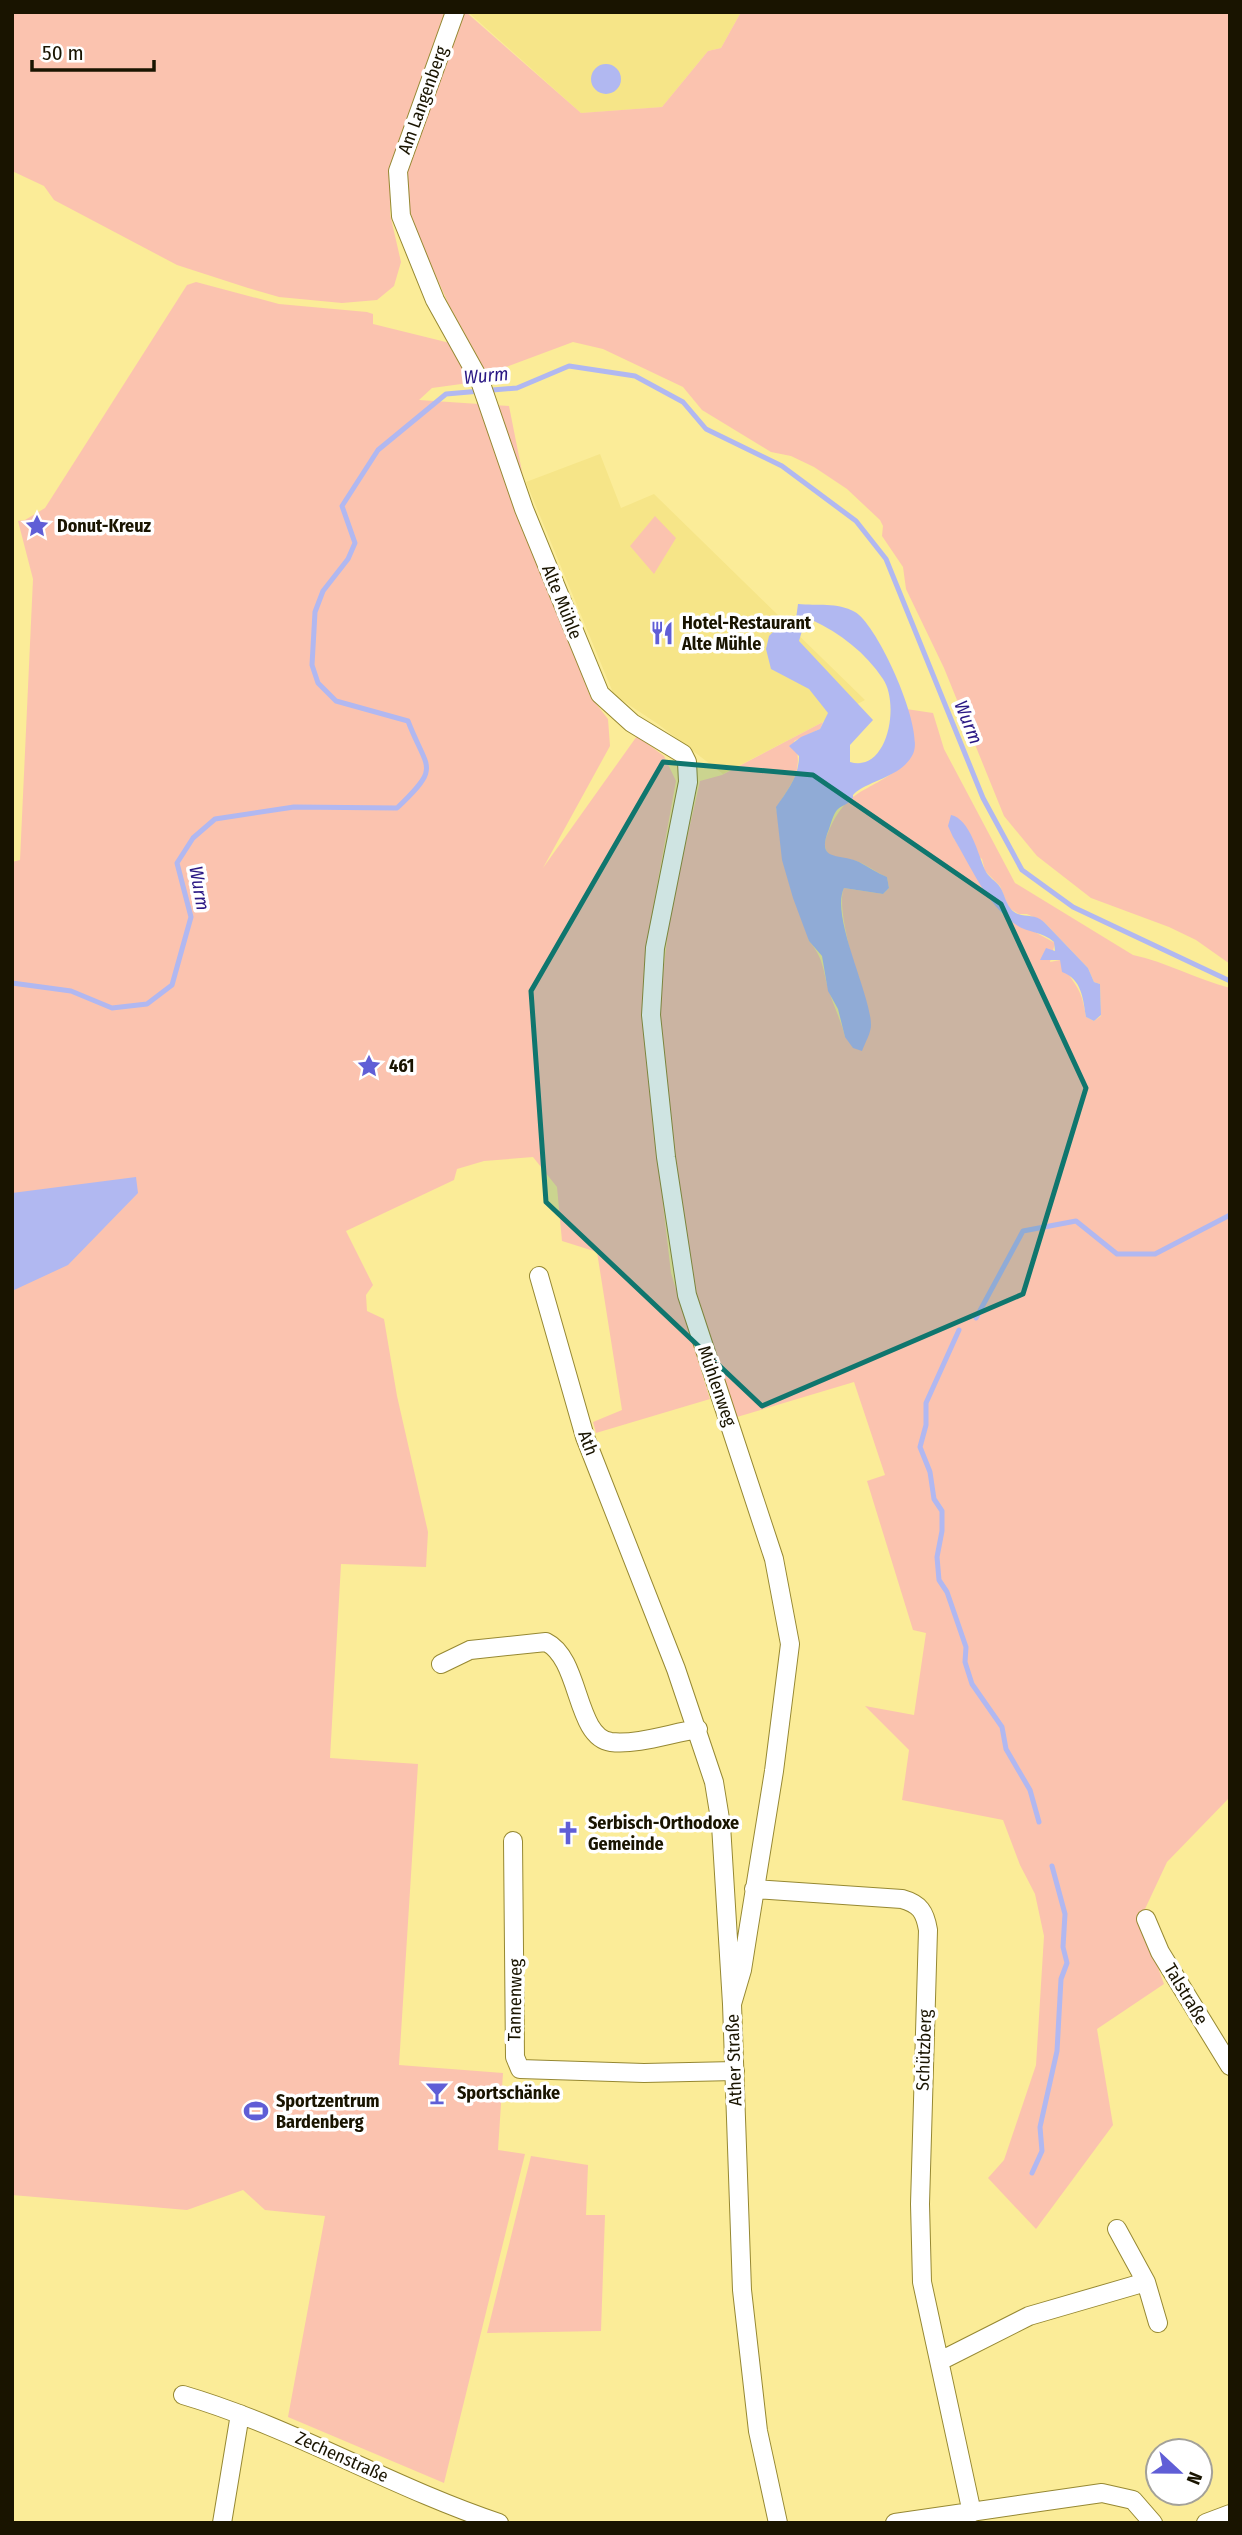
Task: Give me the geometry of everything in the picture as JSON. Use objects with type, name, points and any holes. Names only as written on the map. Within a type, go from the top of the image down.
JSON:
[{"type":"street","name":"Am Langenberg","points":[[455,12],[398,171],[401,216],[435,300],[480,381],[488,404]]},
{"type":"street","name":"Alte Mühle","points":[[488,404],[524,509],[600,694],[632,723],[656,735],[683,754],[687,762]]},
{"type":"street","name":"Mühlenweg","points":[[687,762],[688,782],[655,948],[651,1015],[679,1257],[687,1295],[774,1559],[788,1625],[787,1670],[742,1970],[732,2004]]},
{"type":"street","name":"Ath","points":[[539,1276],[585,1437],[652,1606]]},
{"type":"street","name":"Ather Straße","points":[[652,1606],[698,1729],[714,1782],[721,1825],[735,2071],[738,2214],[749,2370],[758,2431],[778,2523]]},
{"type":"street","points":[[440,1664],[470,1650],[546,1642],[562,1653],[591,1728],[603,1740],[637,1739],[698,1729]]},
{"type":"street","name":"Tannenweg","points":[[513,1841],[515,2057],[520,2069],[644,2073],[735,2071]]},
{"type":"street","name":"Schützberg","points":[[754,1889],[902,1899],[916,1903],[925,1914],[928,1930],[920,2251],[922,2282],[972,2513]]},
{"type":"street","name":"Talstraße","points":[[1146,1919],[1160,1952],[1230,2066]]},
{"type":"street","points":[[1117,2229],[1146,2282],[1158,2323]]},
{"type":"street","points":[[940,2361],[1029,2316],[1146,2282]]},
{"type":"street","name":"Zechenstraße","points":[[183,2395],[240,2414],[499,2523]]},
{"type":"street","points":[[222,2523],[240,2414]]},
{"type":"street","points":[[895,2523],[1102,2493],[1133,2500],[1153,2523]]},
{"type":"street","points":[[447,2523],[455,2505]]},
{"type":"street","points":[[1206,2523],[1230,2514]]},
{"type":"highlighted area","points":[[663,762],[813,775],[1001,904],[1086,1088],[1023,1294],[762,1406],[546,1202],[531,991]]},
{"type":"shaded area","points":[[12,12],[447,12],[390,169],[390,214],[401,262],[394,286],[377,300],[342,303],[279,297],[248,288],[177,265],[54,200],[44,186],[12,171]]},
{"type":"shaded area","points":[[462,12],[466,12],[581,113],[662,107],[708,51],[721,48],[741,12],[1230,12],[1230,964],[1196,940],[1169,927],[1091,898],[1037,856],[1004,816],[944,668],[906,589],[903,567],[882,536],[883,526],[880,520],[847,489],[814,467],[791,456],[771,452],[702,410],[683,387],[603,349],[573,342],[487,374],[449,305],[421,243],[409,209],[406,173]]},
{"type":"shaded area","points":[[468,12],[741,12],[721,48],[708,51],[662,107],[581,113]]},
{"type":"shaded area","points":[[196,282],[279,304],[367,312],[373,314],[373,324],[450,343],[476,382],[432,388],[419,400],[509,406],[541,567],[590,696],[608,719],[610,746],[543,868],[637,736],[664,756],[676,781],[651,919],[645,975],[644,1038],[671,1273],[710,1399],[596,1433],[593,1422],[622,1410],[597,1252],[562,1241],[557,1187],[533,1157],[484,1161],[457,1169],[454,1180],[346,1231],[373,1285],[366,1295],[367,1311],[384,1319],[397,1396],[428,1532],[426,1567],[341,1564],[330,1758],[418,1764],[399,2065],[503,2073],[498,2150],[525,2154],[444,2483],[288,2417],[325,2216],[265,2210],[243,2190],[187,2210],[12,2195],[12,862],[20,860],[33,579],[18,521],[25,520],[45,508],[187,285]]},
{"type":"shaded area","points":[[600,454],[621,508],[654,494],[865,700],[723,774],[658,724],[614,695],[526,482]]},
{"type":"shaded area","points":[[655,516],[676,538],[654,574],[630,546]]},
{"type":"shaded area","points":[[906,709],[933,713],[944,749],[1015,883],[1133,955],[1230,988],[1230,1797],[1167,1862],[1145,1909],[1138,1913],[1164,1984],[1097,2029],[1113,2125],[1036,2229],[988,2178],[1004,2160],[1036,2065],[1044,1936],[1035,1894],[1020,1865],[1003,1820],[902,1800],[909,1750],[865,1706],[914,1715],[926,1633],[913,1630],[867,1481],[885,1475],[854,1382],[737,1417],[693,1292],[685,1254],[659,1009],[670,913],[700,781],[722,775],[823,722],[820,729],[794,741],[797,769],[776,808],[809,941],[820,958],[845,1037],[871,1025],[846,934],[842,899],[844,888],[883,894],[889,888],[887,877],[857,861],[833,857],[826,851],[825,843],[835,818],[850,799],[901,767],[909,720]],"holes":[[[953,837],[982,859],[985,871],[1000,886],[1009,908],[1044,922],[1088,968],[1094,982],[1100,984],[1101,1016],[1094,1021],[1086,1017],[1079,991],[1060,960],[1050,962],[1055,943],[1002,914]]]},
{"type":"shaded area","points":[[531,2156],[588,2165],[586,2215],[605,2215],[601,2331],[487,2333]]},
{"type":"water","points":[[606,64],[617,68],[621,79],[617,90],[606,94],[595,90],[591,79],[595,68]]},
{"type":"water","points":[[798,604],[848,609],[865,621],[887,656],[897,679],[906,702],[915,742],[913,754],[902,767],[856,792],[849,802],[838,809],[825,840],[827,852],[852,859],[887,877],[889,888],[883,894],[844,888],[841,901],[846,935],[865,994],[871,1025],[862,1051],[853,1048],[845,1037],[838,1009],[828,991],[822,956],[809,941],[782,860],[776,807],[795,777],[799,756],[789,746],[801,737],[820,729],[828,713],[809,689],[771,669],[766,649],[769,636],[777,628],[788,631],[795,626]],"holes":[[[812,620],[860,652],[883,679],[888,690],[890,719],[887,734],[874,757],[863,763],[850,762],[850,745],[873,720],[799,641],[804,624]]]},
{"type":"water","points":[[951,815],[958,818],[968,830],[986,872],[1000,887],[1011,909],[1018,914],[1041,919],[1088,968],[1094,982],[1100,984],[1101,1015],[1094,1021],[1086,1017],[1078,985],[1074,979],[1062,972],[1060,960],[1040,960],[1046,948],[1055,951],[1054,942],[1015,924],[988,896],[953,837],[948,826]]},
{"type":"water","points":[[136,1177],[138,1193],[68,1265],[12,1291],[12,1193]]},
{"type":"waterway","name":"Wurm","points":[[12,983],[71,991],[112,1008],[147,1004],[172,985],[191,917],[177,863],[193,838],[215,819],[294,807],[397,808],[411,794],[425,775],[426,767],[408,721],[336,701],[318,683],[312,665],[315,612],[323,591],[348,559],[355,543],[342,506],[378,450],[446,394],[517,388],[569,366],[635,376],[683,402],[706,429],[782,466],[856,521],[886,559],[983,798],[1022,870],[1073,907],[1230,981]]},
{"type":"waterway","points":[[976,1318],[1023,1231],[1076,1221],[1117,1254],[1155,1254],[1230,1215]]},
{"type":"waterway","points":[[959,1330],[926,1403],[926,1425],[920,1447],[930,1472],[934,1499],[942,1511],[942,1531],[937,1557],[939,1580],[947,1592],[966,1647],[965,1662],[972,1684],[1002,1727],[1006,1749],[1030,1790],[1039,1822]]},
{"type":"waterway","points":[[1032,2173],[1042,2151],[1040,2127],[1057,2051],[1061,1979],[1067,1963],[1063,1947],[1065,1914],[1052,1866]]},
{"type":"place","name":"Donut-Kreuz","points":[[37,526]]},
{"type":"place","name":"Hotel-Restaurant Alte Mühle","points":[[662,633]]},
{"type":"place","name":"461","points":[[369,1066]]},
{"type":"place","name":"Serbisch-Orthodoxe Gemeinde","points":[[568,1833]]},
{"type":"place","name":"Sportschänke","points":[[437,2093]]},
{"type":"place","name":"Sportzentrum Bardenberg","points":[[256,2111]]}]
